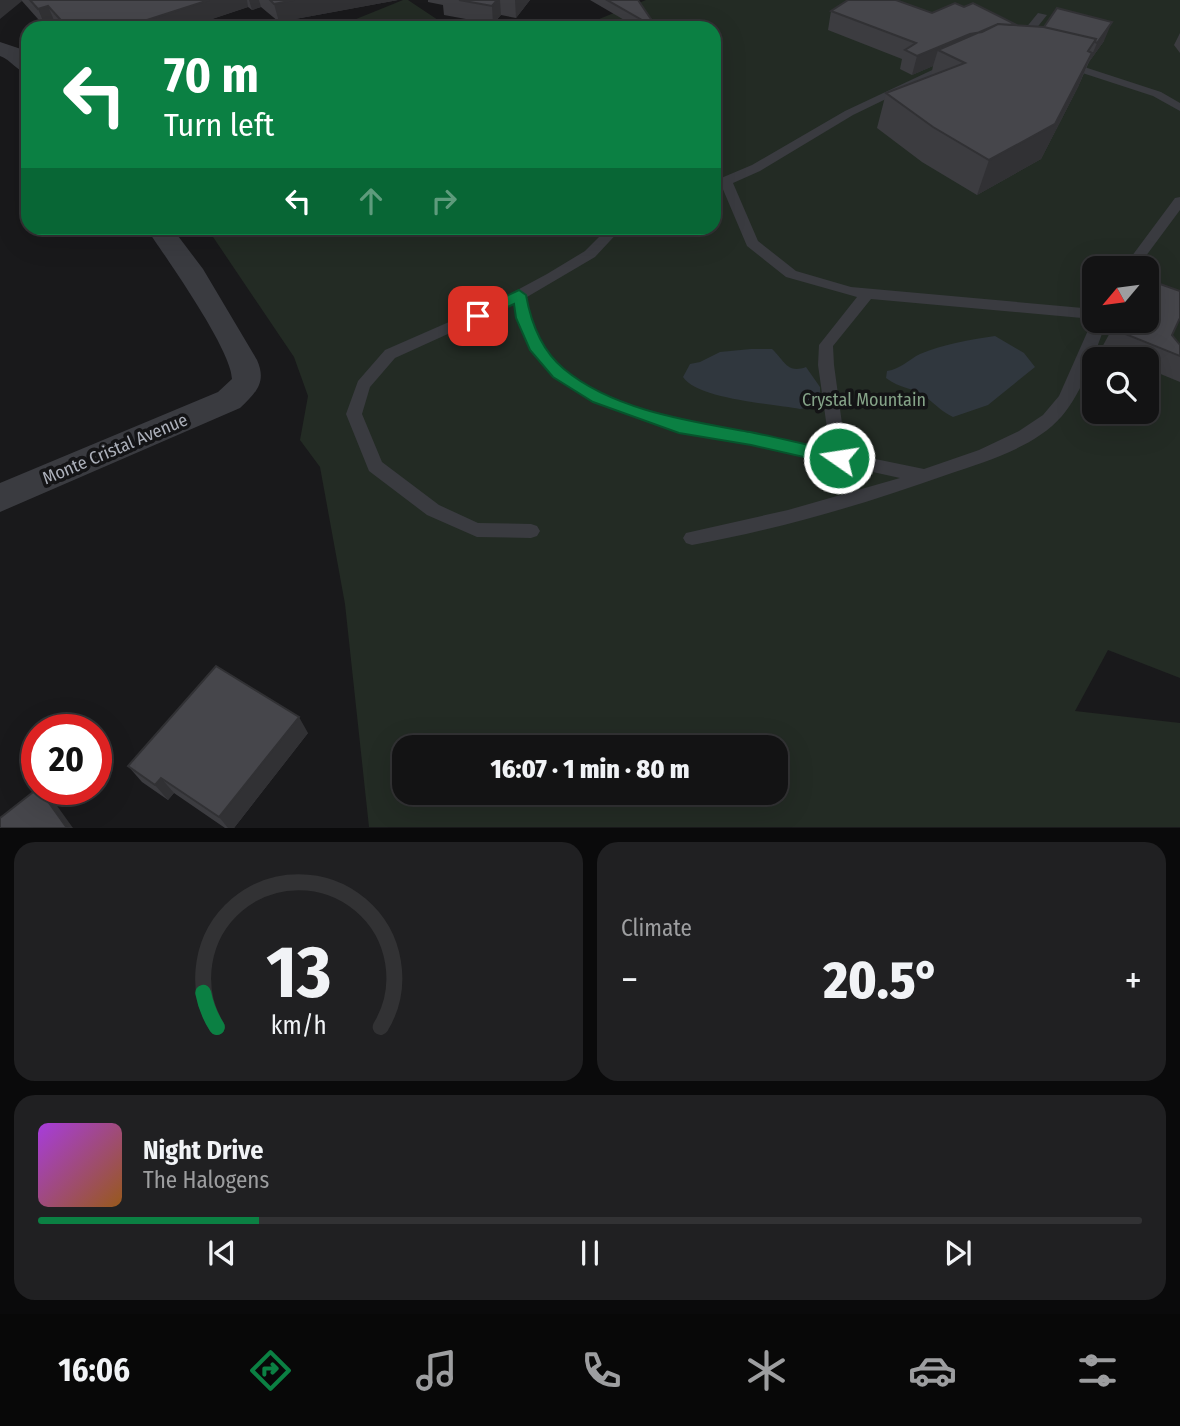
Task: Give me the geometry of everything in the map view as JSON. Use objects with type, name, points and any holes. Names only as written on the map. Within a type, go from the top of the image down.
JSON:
[{"type":"street","points":[[0,48],[21,59]]},
{"type":"street","name":"Monte Cristal Avenue","points":[[0,498],[229,400],[246,384],[249,375],[193,275],[164,235]]},
{"type":"lane","points":[[1023,54],[1011,51],[1042,15]]},
{"type":"lane","points":[[1048,59],[1157,94],[1180,108]]},
{"type":"lane","points":[[721,184],[756,168],[849,114],[962,61]]},
{"type":"lane","points":[[721,186],[752,243],[791,275],[850,292],[1082,313]]},
{"type":"lane","points":[[1139,256],[1180,201]]},
{"type":"lane","points":[[531,531],[477,530],[433,510],[375,466],[354,414],[363,385],[390,354],[455,327],[519,295],[590,254],[608,235]]},
{"type":"lane","points":[[839,458],[826,366],[826,345],[867,294]]},
{"type":"lane","points":[[519,295],[523,318],[535,346],[558,373],[599,398],[679,427],[751,439],[924,476]]},
{"type":"lane","points":[[692,538],[748,528],[889,489],[1004,447],[1051,418],[1073,384],[1095,333]]},
{"type":"green space","points":[[408,0],[440,21],[351,21]]},
{"type":"green space","name":"Crystal Mountain","points":[[646,0],[1180,0],[1180,678],[1108,650],[1075,711],[1180,723],[1180,827],[369,827],[345,604],[320,467],[300,440],[308,396],[294,357],[212,235],[721,235],[721,21],[594,21]]},
{"type":"shaded area","points":[[995,336],[1024,353],[1035,367],[988,405],[953,417],[921,394],[886,378],[887,371],[920,354],[947,345]]},
{"type":"shaded area","points":[[772,349],[790,368],[806,367],[820,387],[820,400],[813,406],[800,409],[755,402],[703,391],[683,377],[690,364],[720,352]]},
{"type":"building","points":[[30,0],[209,0],[144,21],[62,21],[48,6],[38,9]]},
{"type":"building","points":[[270,0],[294,0],[274,4]]},
{"type":"building","points":[[459,0],[497,0],[492,6]]},
{"type":"building","points":[[607,0],[638,0],[652,21],[644,21]]},
{"type":"building","points":[[848,0],[896,0],[932,13],[955,3],[964,7],[973,3],[1015,24],[998,24],[917,56],[905,50],[916,43],[831,11]]},
{"type":"building","points":[[1057,8],[1112,22],[1097,43],[1096,39],[1044,27]]},
{"type":"building","points":[[998,24],[1044,27],[1096,39],[1088,51],[1092,53],[1055,124],[989,160],[933,127],[886,93],[965,63],[938,50]]},
{"type":"building","points":[[1159,286],[1180,291],[1180,318],[1172,335],[1180,345],[1180,356],[1123,333],[1159,333]]},
{"type":"building","points":[[216,666],[299,717],[219,817],[161,778],[155,785],[128,766]]},
{"type":"building","points":[[21,802],[21,805],[50,805],[67,828],[0,828],[0,818]]},
{"type":"route","points":[[478,316],[519,295],[523,318],[535,346],[558,373],[599,398],[679,427],[839,458]]}]
